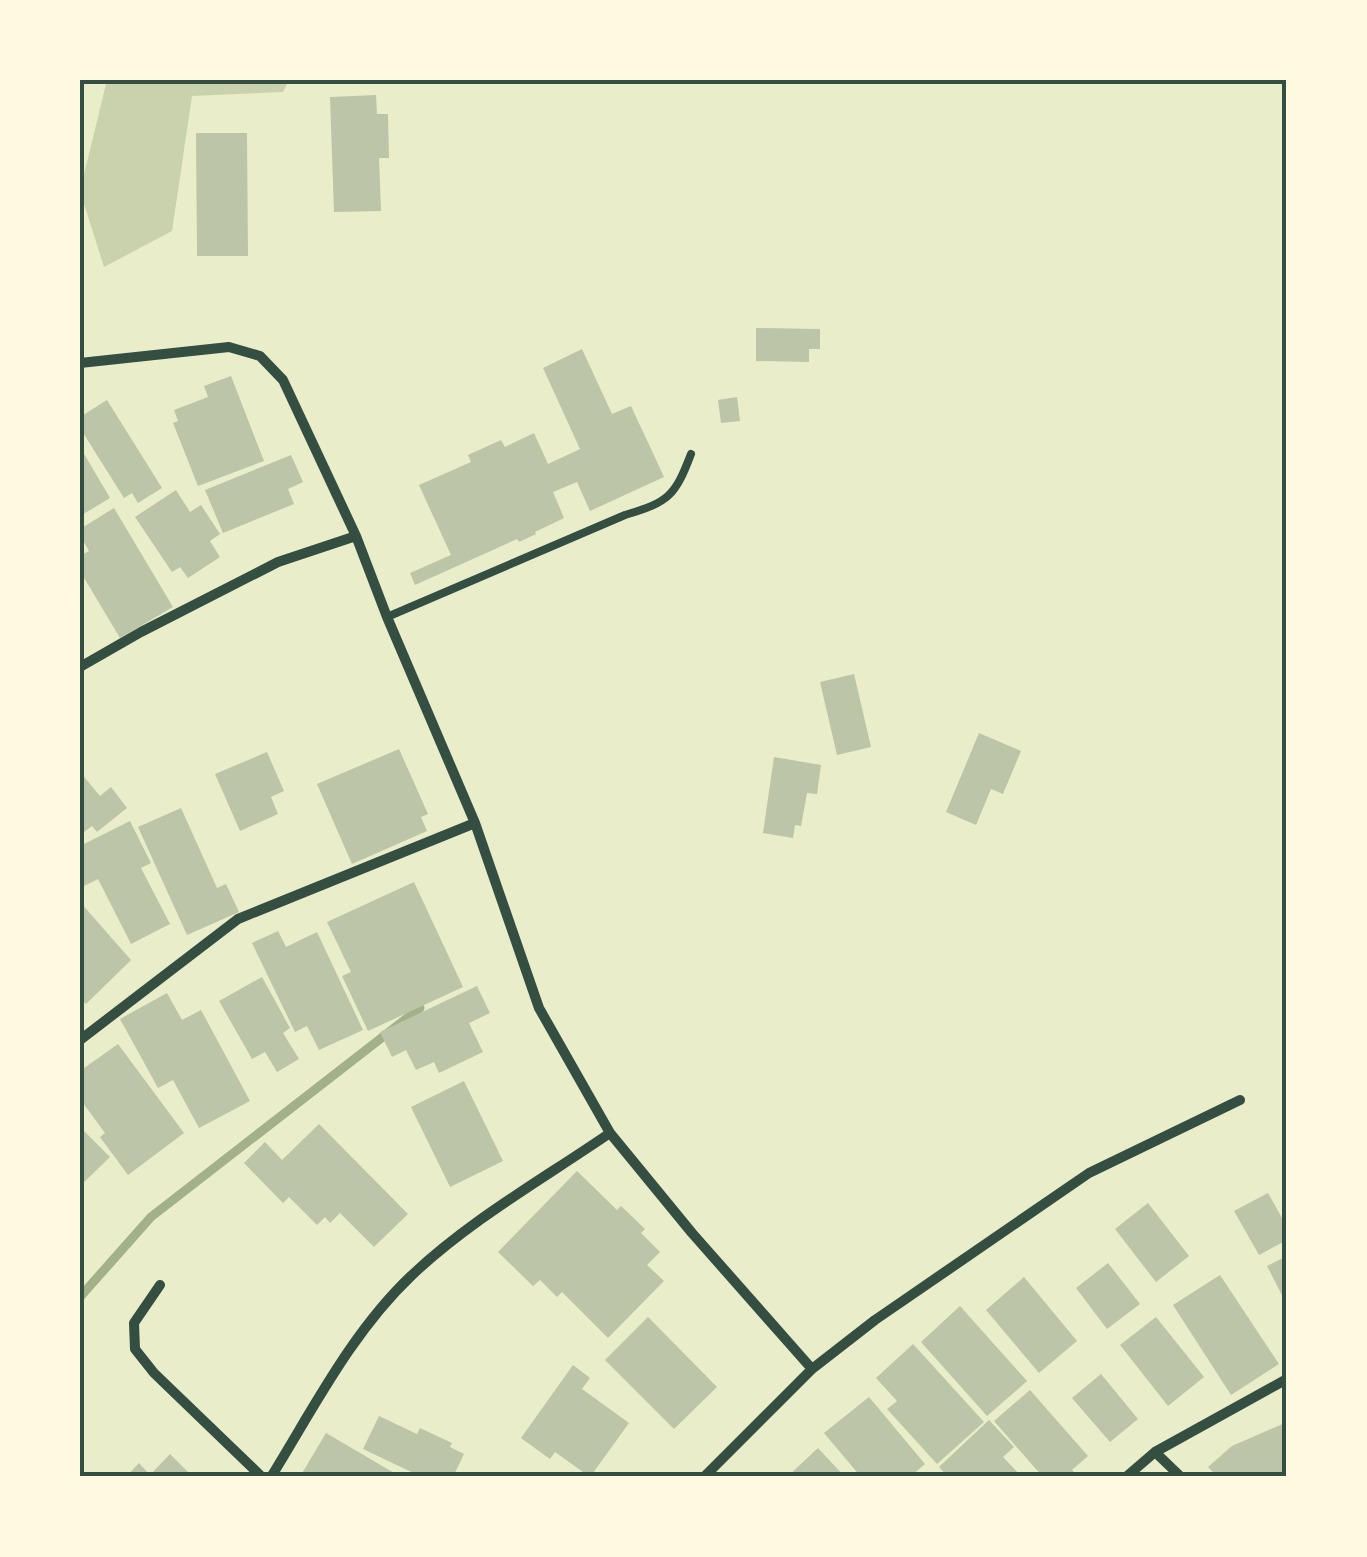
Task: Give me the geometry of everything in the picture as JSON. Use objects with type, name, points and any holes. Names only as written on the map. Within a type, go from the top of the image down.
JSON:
[{"type":"street","points":[[80,363],[228,347],[260,356],[283,380],[356,536],[474,822],[539,1008],[610,1133],[812,1369]]},
{"type":"street","points":[[80,667],[278,562],[356,536]]},
{"type":"street","points":[[80,1040],[238,919],[474,822]]},
{"type":"street","points":[[704,1477],[812,1369],[875,1320],[1088,1173],[1240,1100]]},
{"type":"street","points":[[270,1477],[356,1341],[408,1279],[452,1240],[610,1133]]},
{"type":"street","points":[[160,1285],[134,1323],[135,1349],[154,1373],[262,1477]]},
{"type":"street","points":[[1126,1477],[1154,1452],[1287,1379]]},
{"type":"street","points":[[1154,1452],[1181,1477]]},
{"type":"lane","points":[[388,617],[659,504],[680,481],[691,454]]},
{"type":"green space","points":[[107,80],[289,80],[283,92],[192,96],[172,231],[104,267],[80,191]]},
{"type":"building","points":[[376,95],[377,114],[388,114],[389,158],[379,158],[381,211],[334,212],[330,97]]},
{"type":"building","points":[[196,133],[247,133],[248,256],[197,256]]},
{"type":"building","points":[[756,328],[820,329],[820,349],[809,349],[809,362],[756,361]]},
{"type":"building","points":[[582,349],[612,414],[631,406],[664,477],[590,511],[577,482],[553,492],[564,518],[519,542],[517,539],[415,585],[410,573],[451,555],[419,485],[471,462],[468,455],[501,440],[505,447],[534,433],[548,464],[580,449],[543,368]]},
{"type":"building","points":[[231,376],[264,461],[198,486],[173,423],[178,421],[174,410],[208,397],[204,386]]},
{"type":"building","points":[[737,397],[740,421],[721,423],[718,400]]},
{"type":"building","points":[[107,400],[162,488],[138,503],[132,493],[124,498],[80,428],[80,417]]},
{"type":"building","points":[[80,447],[110,498],[80,516]]},
{"type":"building","points":[[291,455],[303,482],[288,489],[294,504],[223,533],[205,490]]},
{"type":"building","points":[[176,490],[190,512],[201,505],[220,534],[210,541],[220,557],[188,578],[180,567],[172,572],[135,517]]},
{"type":"building","points":[[114,508],[173,607],[120,638],[80,571],[80,556],[89,551],[80,529]]},
{"type":"building","points":[[854,674],[871,747],[837,755],[820,682]]},
{"type":"building","points":[[979,733],[1021,751],[1003,794],[991,789],[976,825],[946,812]]},
{"type":"building","points":[[399,749],[428,814],[421,817],[427,831],[352,864],[317,784]]},
{"type":"building","points":[[267,752],[284,791],[271,797],[278,814],[240,831],[215,774]]},
{"type":"building","points":[[774,757],[821,765],[817,794],[807,793],[801,826],[795,825],[793,838],[763,833]]},
{"type":"building","points":[[80,772],[100,796],[111,787],[127,808],[97,832],[92,826],[80,835]]},
{"type":"building","points":[[181,808],[217,888],[226,884],[239,912],[187,935],[138,827]]},
{"type":"building","points":[[130,821],[151,863],[141,868],[170,924],[131,944],[98,879],[80,888],[80,846]]},
{"type":"building","points":[[414,882],[463,987],[368,1031],[342,976],[351,972],[327,922]]},
{"type":"building","points":[[80,902],[131,960],[86,1004],[80,998]]},
{"type":"building","points":[[278,931],[286,947],[317,932],[363,1030],[319,1050],[307,1026],[295,1032],[252,943]]},
{"type":"building","points":[[262,977],[290,1028],[283,1033],[299,1059],[277,1072],[265,1052],[252,1059],[219,1001]]},
{"type":"building","points":[[477,986],[490,1013],[469,1023],[483,1052],[439,1073],[434,1062],[416,1070],[406,1050],[392,1057],[380,1032]]},
{"type":"building","points":[[167,993],[182,1020],[201,1010],[250,1101],[199,1128],[173,1080],[158,1088],[120,1019]]},
{"type":"building","points":[[118,1044],[184,1133],[128,1175],[100,1137],[105,1133],[80,1099],[80,1071]]},
{"type":"building","points":[[464,1081],[503,1161],[450,1187],[411,1107]]},
{"type":"building","points":[[319,1124],[408,1214],[374,1247],[340,1213],[330,1223],[325,1217],[317,1225],[289,1197],[283,1203],[244,1163],[265,1142],[282,1160]]},
{"type":"building","points":[[80,1127],[110,1157],[80,1186]]},
{"type":"building","points":[[577,1171],[617,1210],[621,1206],[645,1229],[641,1233],[660,1252],[647,1265],[664,1281],[608,1338],[562,1292],[557,1297],[540,1280],[533,1286],[498,1252]]},
{"type":"building","points":[[1268,1193],[1287,1227],[1287,1240],[1259,1255],[1234,1211]]},
{"type":"building","points":[[1148,1203],[1189,1256],[1156,1282],[1115,1229]]},
{"type":"building","points":[[1287,1256],[1287,1305],[1267,1266]]},
{"type":"building","points":[[1108,1263],[1140,1304],[1107,1329],[1076,1288]]},
{"type":"building","points":[[1220,1275],[1279,1364],[1231,1395],[1173,1305]]},
{"type":"building","points":[[1024,1277],[1077,1341],[1039,1373],[986,1310]]},
{"type":"building","points":[[960,1306],[1027,1381],[987,1416],[921,1342]]},
{"type":"building","points":[[648,1317],[717,1387],[674,1429],[605,1360]]},
{"type":"building","points":[[1156,1317],[1204,1377],[1168,1406],[1120,1345]]},
{"type":"building","points":[[913,1344],[984,1422],[937,1464],[887,1409],[897,1401],[876,1378]]},
{"type":"building","points":[[573,1365],[590,1378],[582,1389],[629,1423],[590,1477],[555,1452],[550,1459],[521,1438]]},
{"type":"building","points":[[1101,1374],[1138,1419],[1110,1442],[1072,1398]]},
{"type":"building","points":[[1030,1390],[1088,1456],[1072,1470],[1079,1477],[1043,1477],[994,1421]]},
{"type":"building","points":[[869,1397],[925,1464],[910,1477],[861,1477],[824,1433]]},
{"type":"building","points":[[379,1416],[417,1434],[420,1428],[452,1443],[450,1447],[464,1454],[453,1477],[422,1477],[363,1449]]},
{"type":"building","points":[[989,1420],[1014,1447],[1003,1457],[1022,1477],[948,1477],[939,1467]]},
{"type":"building","points":[[1287,1422],[1287,1477],[1218,1477],[1208,1467],[1232,1446]]},
{"type":"building","points":[[326,1433],[401,1477],[301,1475]]},
{"type":"building","points":[[818,1448],[845,1477],[787,1477]]},
{"type":"building","points":[[170,1454],[193,1477],[126,1477],[139,1463],[150,1475]]},
{"type":"waterway","points":[[80,1297],[151,1217],[420,1008]]}]
